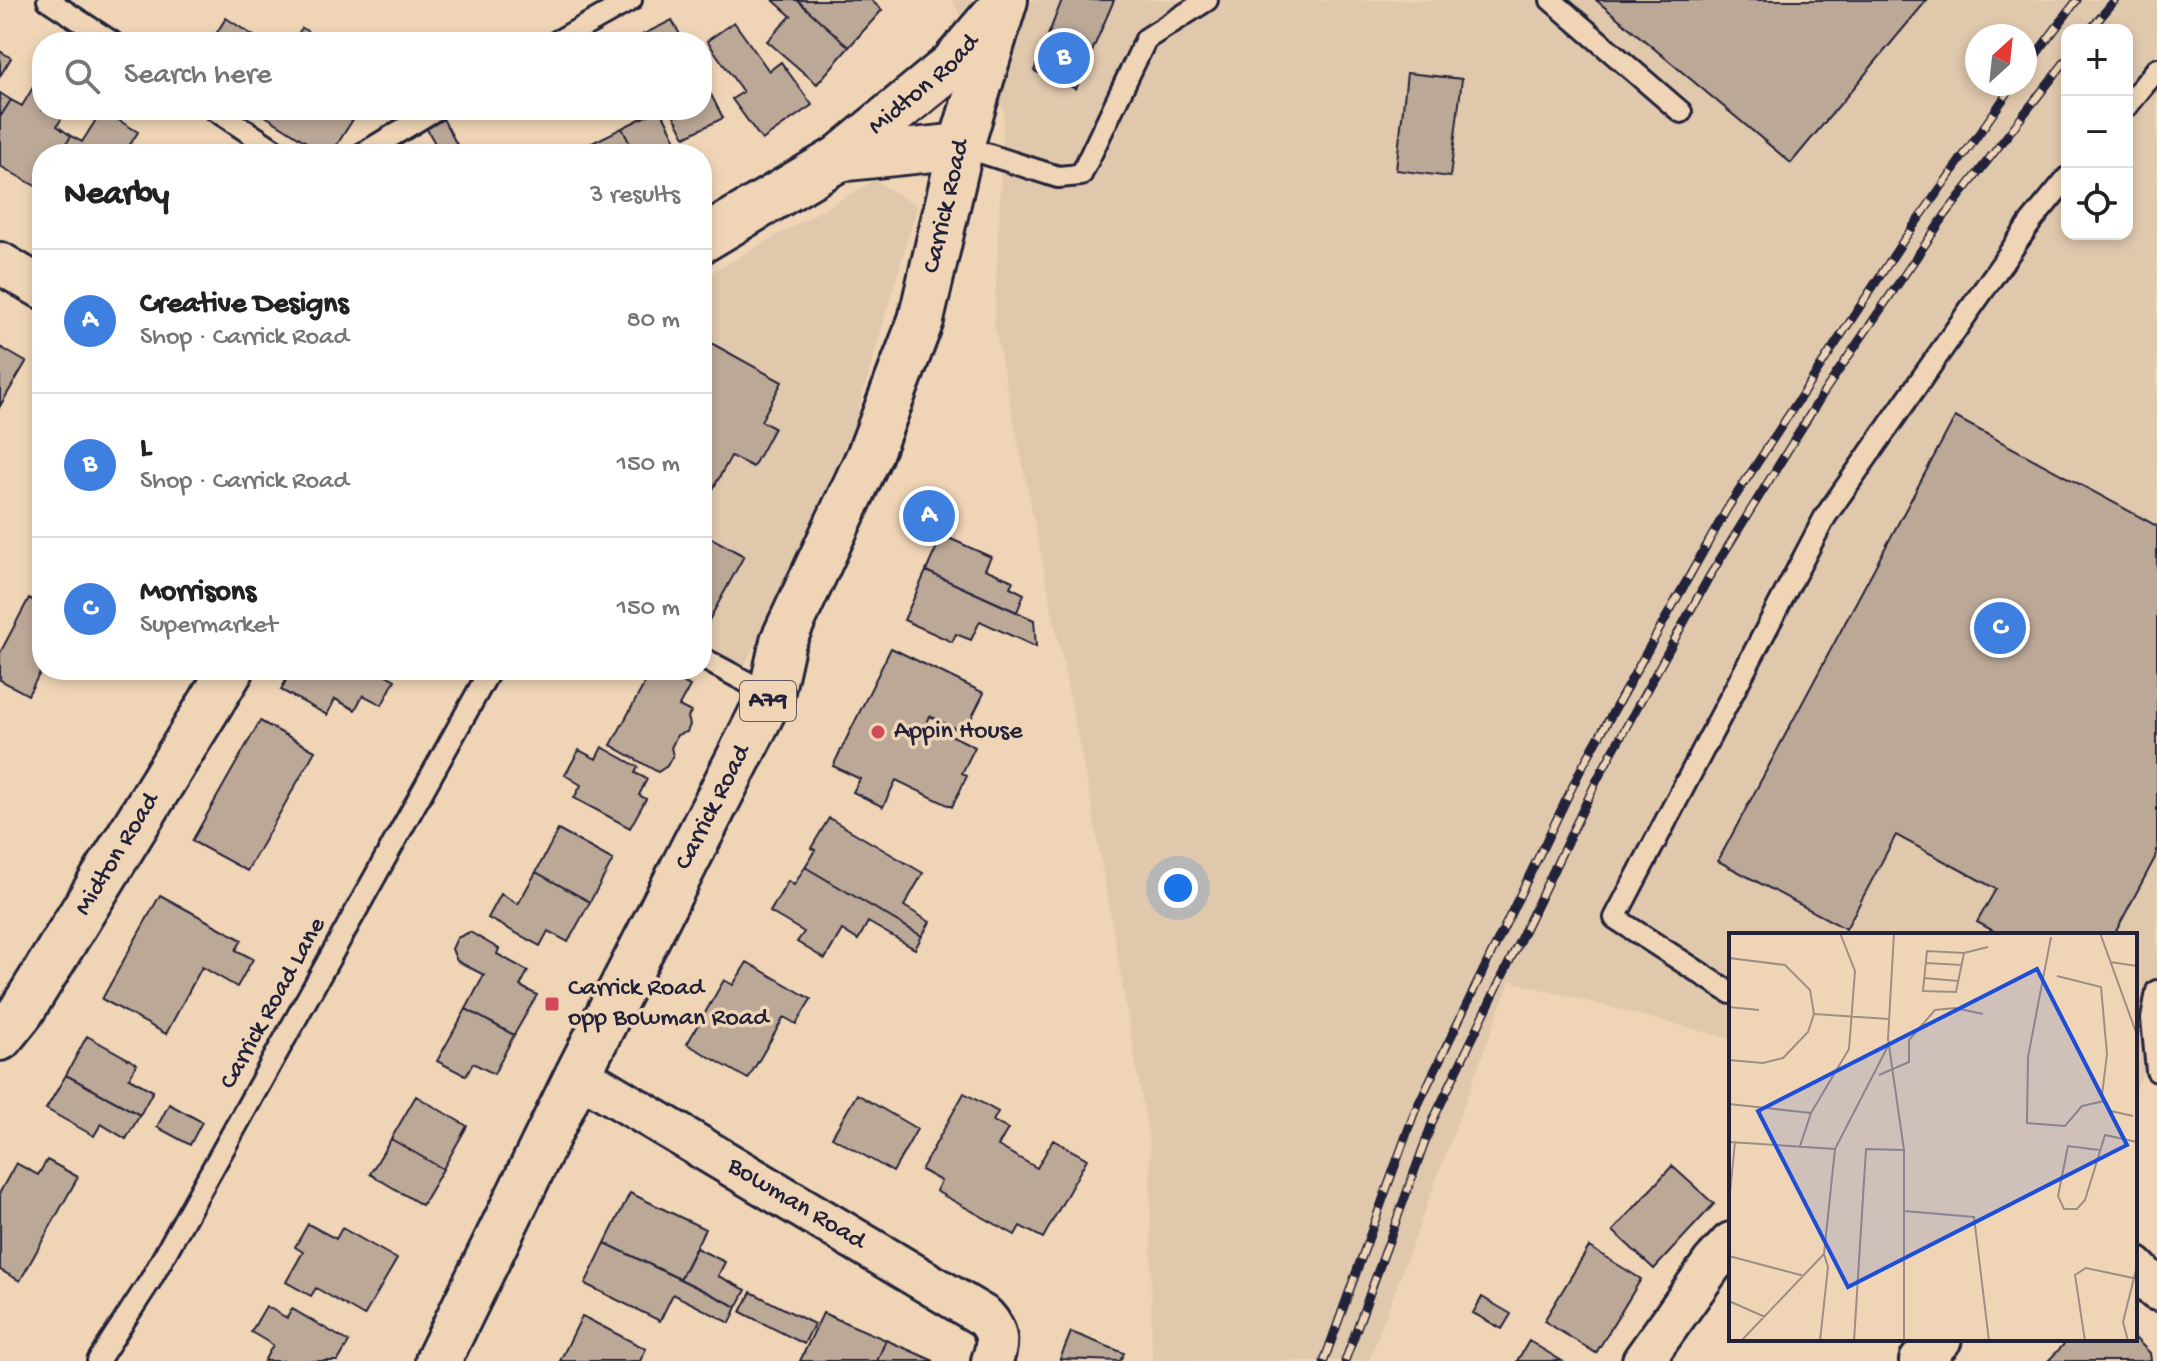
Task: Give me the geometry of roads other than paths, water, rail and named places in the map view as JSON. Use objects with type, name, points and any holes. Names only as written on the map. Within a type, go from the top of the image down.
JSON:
[{"type":"main road","name":"Carrick Road","points":[[438,1361],[578,1074],[771,695],[783,641],[869,456],[917,333],[961,146],[1004,2]]},
{"type":"main road","name":"Midton Road","points":[[712,234],[838,159],[952,65],[1004,2]]},
{"type":"main road","name":"Midton Road","points":[[838,159],[961,146]]},
{"type":"main road","name":"Midton Road","points":[[0,1038],[21,1012],[225,680]]},
{"type":"street","points":[[0,263],[32,282]]},
{"type":"street","name":"Bowman Road","points":[[578,1074],[985,1317],[995,1328],[994,1354]]},
{"type":"street","points":[[1643,1361],[1712,1264],[1729,1245]]},
{"type":"street","points":[[2137,1269],[2157,1290]]},
{"type":"street","points":[[1920,1361],[1939,1341]]},
{"type":"lane","points":[[48,0],[97,32]]},
{"type":"lane","points":[[574,32],[631,0]]},
{"type":"lane","points":[[961,146],[1058,177],[1081,175],[1146,39],[1207,0]]},
{"type":"lane","points":[[1551,0],[1681,112]]},
{"type":"lane","points":[[2133,99],[2157,69]]},
{"type":"lane","points":[[230,120],[266,144]]},
{"type":"lane","points":[[379,144],[418,120]]},
{"type":"lane","points":[[1729,992],[1615,918],[1825,517],[2031,222],[2061,185]]},
{"type":"lane","points":[[712,663],[771,695]]},
{"type":"lane","name":"Carrick Road Lane","points":[[98,1361],[150,1281],[484,680]]},
{"type":"lane","points":[[2156,1065],[2144,1017],[2157,991]]},
{"type":"railway","points":[[2037,53],[2077,0]]},
{"type":"railway","points":[[2095,24],[2115,0]]},
{"type":"railway","points":[[1345,1361],[1434,1118],[1598,778],[1709,577],[1824,392],[1946,214],[2061,67]]},
{"type":"railway","points":[[1324,1361],[1415,1111],[1581,769],[1727,509],[1903,241],[2006,96]]},
{"type":"place","name":"L","points":[[1064,58]]},
{"type":"place","name":"Creative Designs","points":[[929,516]]},
{"type":"place","name":"Morrisons","points":[[2000,628]]},
{"type":"place","name":"Appin House","points":[[878,732]]},
{"type":"place","name":"Carrick Road opp Bowman Road","points":[[552,1004]]}]
